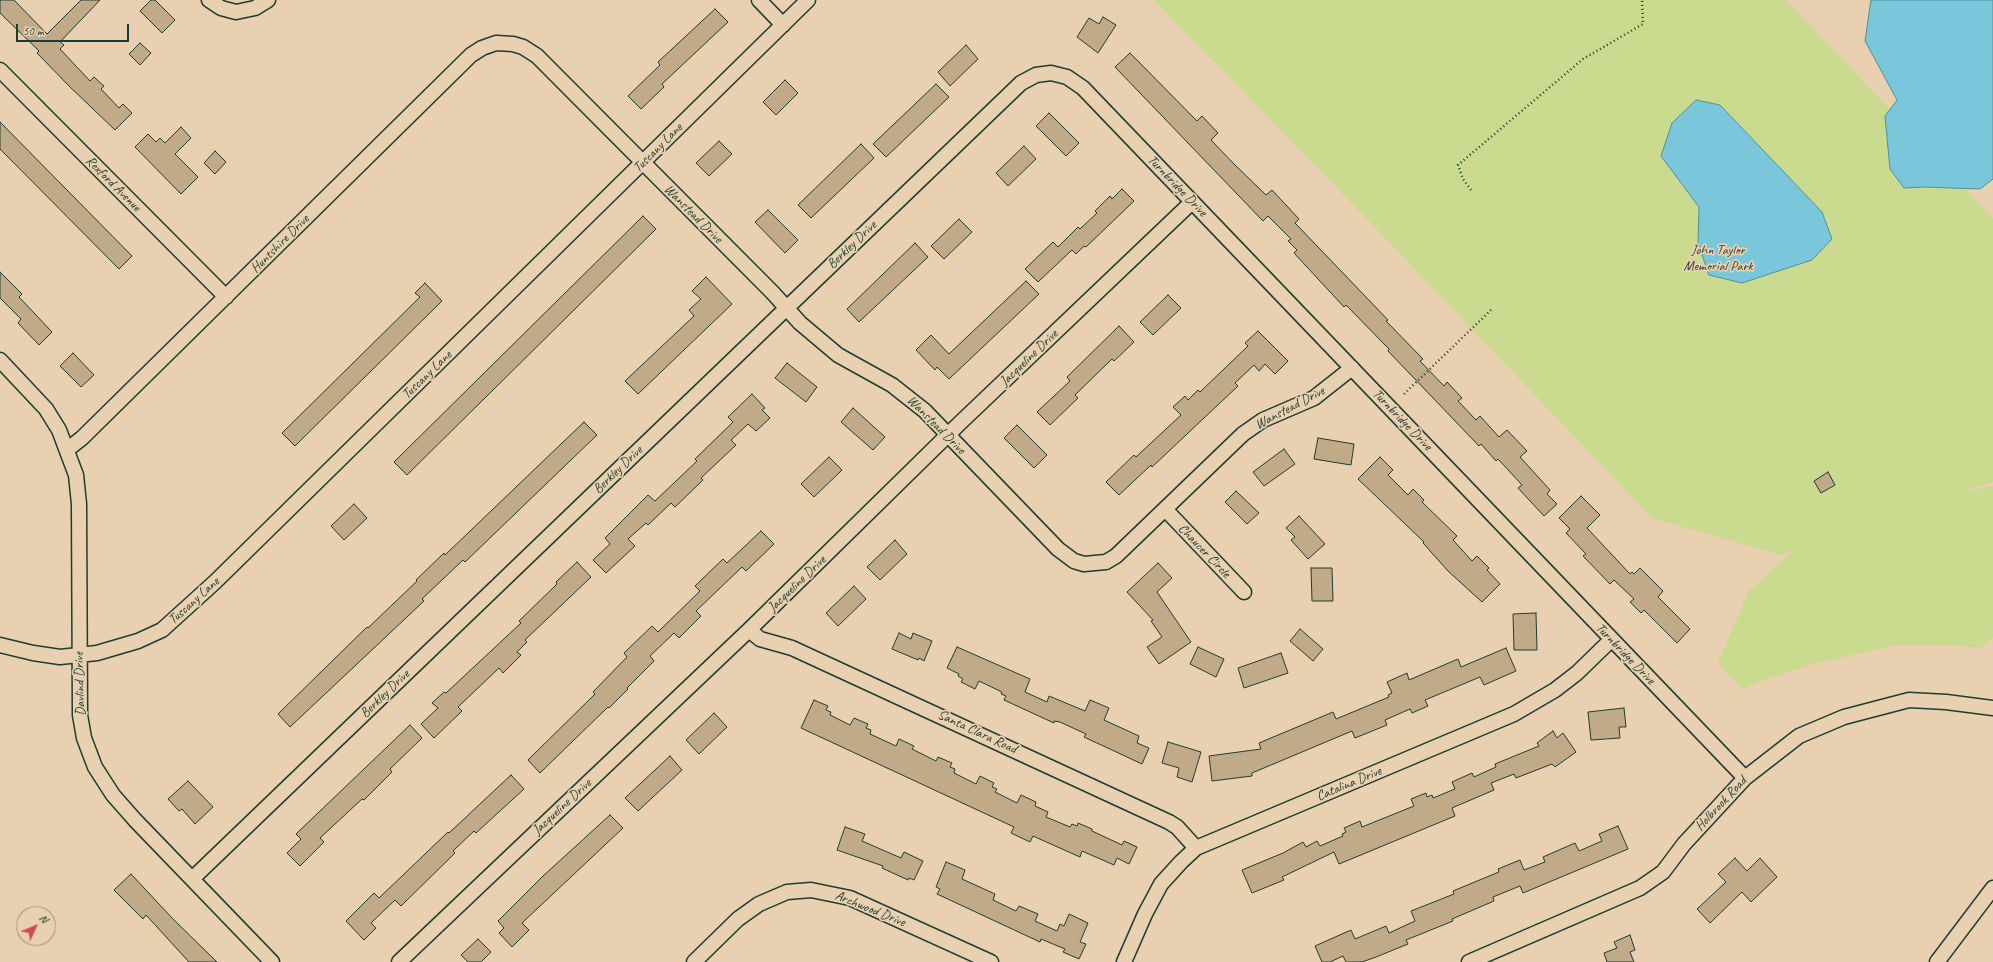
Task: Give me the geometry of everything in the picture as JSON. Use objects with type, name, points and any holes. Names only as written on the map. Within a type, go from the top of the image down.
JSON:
[{"type":"street","points":[[209,0],[221,8],[236,12],[255,8],[268,0]]},
{"type":"street","points":[[759,0],[783,25]]},
{"type":"street","name":"Tuscany Lane","points":[[0,645],[47,656],[78,655],[97,653],[138,641],[162,630],[184,612],[808,0]]},
{"type":"street","name":"Wanstead Drive","points":[[496,43],[523,46],[537,56],[787,307],[800,323],[824,345],[850,363],[897,388],[925,411],[1058,549],[1074,561],[1084,564],[1106,562],[1116,556],[1253,426],[1314,398],[1352,368]]},
{"type":"street","name":"Huntshire Drive","points":[[68,449],[82,438],[471,55],[482,48],[496,43]]},
{"type":"street","name":"Rexford Avenue","points":[[0,70],[226,297]]},
{"type":"street","name":"Turnbridge Drive","points":[[1051,73],[1066,77],[1083,88],[1745,778]]},
{"type":"street","name":"Berkley Drive","points":[[192,879],[1021,83],[1036,75],[1051,73]]},
{"type":"street","name":"Jacqueline Drive","points":[[398,962],[749,630],[948,435],[1192,202]]},
{"type":"street","name":"Davlind Drive","points":[[0,360],[46,409],[59,430],[68,449],[76,475],[79,504],[78,655],[80,715],[84,738],[95,767],[113,795],[272,962]]},
{"type":"street","name":"Chaucer Circle","points":[[1165,509],[1244,592]]},
{"type":"street","name":"Santa Clara Road","points":[[749,630],[760,639],[792,648],[1169,822],[1177,827],[1196,848]]},
{"type":"street","name":"Catalina Drive","points":[[1124,962],[1145,914],[1161,884],[1196,848],[1514,714],[1555,690],[1577,673],[1611,640]]},
{"type":"street","name":"Holbrook Road","points":[[1469,962],[1640,888],[1664,872],[1684,844],[1745,778],[1799,736],[1844,717],[1909,700],[1946,702],[1993,708]]},
{"type":"street","points":[[1937,962],[1993,888]]},
{"type":"street","name":"Archwood Drive","points":[[694,962],[738,919],[759,904],[787,892],[811,890],[850,898],[991,962]]},
{"type":"path","points":[[1471,190],[1463,179],[1458,165],[1583,60],[1643,24],[1642,0]]},
{"type":"path","points":[[1404,394],[1491,310]]},
{"type":"green space","name":"John Taylor Memorial Park","points":[[1154,0],[1786,0],[1993,218],[1993,482],[1960,493],[1993,486],[1993,638],[1980,648],[1946,645],[1891,646],[1814,664],[1760,681],[1742,690],[1718,663],[1749,591],[1793,551],[1781,555],[1652,518],[1368,220]]},
{"type":"water","points":[[1871,0],[1993,0],[1993,179],[1980,189],[1924,187],[1904,188],[1890,169],[1885,116],[1897,100],[1865,41]]},
{"type":"water","points":[[1696,100],[1720,105],[1822,212],[1832,239],[1812,260],[1742,283],[1709,275],[1698,243],[1699,207],[1661,156],[1672,123]]},
{"type":"building","points":[[0,0],[14,0],[47,34],[81,0],[100,0],[60,42],[64,45],[60,49],[90,81],[94,77],[104,86],[101,89],[119,108],[123,104],[132,113],[115,130],[69,86],[37,53],[39,51],[0,13]]},
{"type":"building","points":[[151,0],[155,0],[175,20],[162,33],[140,11]]},
{"type":"building","points":[[715,9],[728,22],[662,84],[664,87],[641,109],[628,96],[660,65],[658,62]]},
{"type":"building","points":[[1103,17],[1116,25],[1098,53],[1077,37],[1089,18],[1099,24]]},
{"type":"building","points":[[140,43],[151,53],[140,65],[129,54]]},
{"type":"building","points":[[966,45],[978,59],[950,86],[938,72]]},
{"type":"building","points":[[1130,53],[1197,121],[1202,116],[1218,133],[1211,140],[1266,195],[1272,190],[1299,219],[1295,223],[1388,320],[1386,321],[1423,359],[1420,361],[1444,386],[1447,382],[1462,398],[1458,401],[1476,420],[1480,416],[1499,437],[1507,430],[1527,451],[1520,457],[1550,490],[1547,494],[1557,504],[1544,516],[1518,488],[1522,485],[1498,459],[1496,461],[1481,444],[1479,446],[1388,351],[1389,349],[1346,305],[1344,307],[1294,253],[1297,250],[1288,241],[1291,239],[1268,216],[1263,221],[1115,67]]},
{"type":"building","points":[[785,80],[798,93],[776,115],[763,102]]},
{"type":"building","points":[[936,84],[949,97],[886,157],[873,144]]},
{"type":"building","points":[[1049,113],[1079,143],[1066,156],[1036,126]]},
{"type":"building","points":[[0,122],[132,256],[119,269],[0,149]]},
{"type":"building","points":[[181,127],[191,138],[175,154],[198,177],[181,194],[135,147],[148,134],[156,142],[160,138],[165,143]]},
{"type":"building","points":[[719,141],[732,154],[709,176],[696,163]]},
{"type":"building","points":[[861,144],[874,158],[811,218],[798,205]]},
{"type":"building","points":[[1024,146],[1036,159],[1008,186],[996,173]]},
{"type":"building","points":[[215,151],[226,162],[215,174],[204,163]]},
{"type":"building","points":[[1122,189],[1134,201],[1086,247],[1084,246],[1076,254],[1072,250],[1038,282],[1025,269],[1053,242],[1058,247],[1078,227],[1080,229],[1097,213],[1095,211],[1110,196],[1112,199]]},
{"type":"building","points":[[768,210],[798,240],[785,253],[755,222]]},
{"type":"building","points":[[643,216],[656,229],[407,475],[394,462]]},
{"type":"building","points":[[959,219],[972,232],[944,259],[931,246]]},
{"type":"building","points":[[915,243],[928,257],[859,322],[847,309]]},
{"type":"building","points":[[0,272],[22,294],[19,297],[52,332],[39,345],[18,323],[21,319],[0,298]]},
{"type":"building","points":[[706,277],[732,304],[638,394],[625,381],[694,316],[689,310],[701,299],[692,291]]},
{"type":"building","points":[[1026,281],[1039,294],[949,379],[937,367],[935,370],[916,350],[931,335],[949,354]]},
{"type":"building","points":[[425,283],[442,301],[295,446],[282,433],[420,297],[415,293]]},
{"type":"building","points":[[1168,295],[1181,308],[1153,335],[1140,322]]},
{"type":"building","points":[[1119,326],[1134,342],[1114,361],[1112,359],[1075,395],[1078,398],[1050,425],[1037,412],[1070,381],[1067,377]]},
{"type":"building","points":[[1258,331],[1288,361],[1275,374],[1265,364],[1259,371],[1254,365],[1235,383],[1238,386],[1152,467],[1151,465],[1119,495],[1106,482],[1134,455],[1136,457],[1181,415],[1173,407],[1185,396],[1188,400],[1198,390],[1200,392],[1248,346],[1245,343]]},
{"type":"building","points":[[73,353],[94,375],[81,387],[60,366]]},
{"type":"building","points":[[787,363],[817,387],[806,402],[775,378]]},
{"type":"building","points":[[752,394],[765,408],[762,410],[770,418],[756,431],[748,424],[731,440],[736,445],[701,478],[703,480],[675,507],[671,503],[648,525],[646,523],[628,539],[635,546],[606,573],[593,560],[610,544],[605,538],[648,495],[655,501],[697,461],[695,459],[733,422],[728,417]]},
{"type":"building","points":[[853,408],[885,437],[873,450],[841,422]]},
{"type":"building","points":[[584,422],[597,435],[465,562],[463,560],[422,599],[424,601],[290,727],[278,714],[367,627],[368,628],[417,581],[416,580],[444,553],[445,555]]},
{"type":"building","points":[[1017,425],[1047,455],[1034,468],[1004,438]]},
{"type":"building","points":[[1318,438],[1354,444],[1351,465],[1314,459]]},
{"type":"building","points":[[1284,449],[1295,464],[1264,486],[1253,472]]},
{"type":"building","points":[[829,457],[842,470],[814,497],[801,484]]},
{"type":"building","points":[[1380,457],[1393,470],[1388,475],[1408,495],[1413,489],[1424,500],[1422,502],[1457,536],[1453,540],[1472,561],[1477,556],[1489,568],[1487,570],[1500,584],[1482,602],[1448,571],[1423,543],[1424,542],[1358,479]]},
{"type":"building","points":[[1828,472],[1835,485],[1821,493],[1814,481]]},
{"type":"building","points":[[1236,491],[1259,513],[1247,524],[1225,502]]},
{"type":"building","points":[[1581,496],[1600,515],[1587,528],[1630,574],[1632,572],[1634,574],[1640,568],[1663,591],[1658,597],[1690,629],[1677,643],[1644,610],[1641,613],[1630,602],[1634,599],[1614,580],[1610,584],[1583,556],[1586,554],[1566,533],[1570,529],[1559,518]]},
{"type":"building","points":[[354,504],[367,518],[344,540],[331,526]]},
{"type":"building","points":[[1299,516],[1325,544],[1308,559],[1291,540],[1295,537],[1286,528]]},
{"type":"building","points":[[761,531],[774,544],[746,571],[742,567],[696,611],[701,616],[679,638],[674,633],[650,656],[654,661],[627,688],[628,689],[540,773],[528,760],[595,694],[593,692],[627,657],[624,653],[652,626],[658,632],[700,591],[695,586],[723,559],[727,563]]},
{"type":"building","points":[[895,540],[907,554],[880,580],[867,567]]},
{"type":"building","points":[[577,562],[591,577],[525,640],[527,642],[517,652],[521,655],[503,673],[499,668],[458,707],[462,711],[434,738],[421,724],[438,708],[432,703],[444,692],[446,693],[521,623],[519,621]]},
{"type":"building","points":[[1158,563],[1172,578],[1157,592],[1191,642],[1159,664],[1147,647],[1162,637],[1151,621],[1153,620],[1127,592]]},
{"type":"building","points":[[1311,568],[1332,568],[1333,601],[1312,601]]},
{"type":"building","points":[[854,586],[866,599],[838,626],[826,613]]},
{"type":"building","points":[[1536,613],[1537,650],[1514,650],[1513,614]]},
{"type":"building","points":[[1300,629],[1323,649],[1313,661],[1290,641]]},
{"type":"building","points":[[899,633],[911,639],[913,633],[932,641],[924,661],[892,649]]},
{"type":"building","points":[[957,647],[1030,679],[1025,692],[1047,702],[1049,696],[1085,711],[1090,700],[1109,708],[1104,720],[1139,736],[1137,743],[1149,748],[1142,764],[1084,737],[1086,734],[1060,722],[1054,721],[1054,723],[1004,700],[1006,696],[1001,694],[1002,692],[979,681],[975,689],[961,682],[963,679],[958,676],[959,674],[947,668]]},
{"type":"building","points":[[1198,647],[1224,659],[1216,677],[1190,664]]},
{"type":"building","points":[[1506,648],[1516,671],[1484,685],[1480,677],[1425,700],[1428,706],[1412,713],[1410,709],[1385,720],[1387,725],[1355,738],[1352,731],[1252,773],[1252,776],[1212,781],[1209,756],[1261,749],[1259,743],[1333,712],[1336,719],[1389,697],[1388,695],[1392,693],[1387,682],[1407,673],[1409,680],[1458,659],[1461,667]]},
{"type":"building","points":[[1281,653],[1288,673],[1244,688],[1238,668]]},
{"type":"building","points":[[814,700],[828,706],[826,710],[831,712],[830,715],[850,725],[854,718],[868,724],[866,728],[871,730],[870,734],[896,746],[899,739],[914,746],[912,749],[936,761],[938,757],[952,763],[950,767],[955,769],[954,773],[976,784],[980,776],[994,783],[992,787],[997,789],[995,792],[1017,803],[1021,795],[1036,802],[1035,806],[1048,812],[1046,817],[1070,827],[1072,824],[1077,826],[1078,823],[1122,845],[1124,841],[1137,847],[1129,864],[1117,858],[1114,865],[1082,851],[1080,857],[1033,836],[1030,842],[1011,833],[1014,827],[801,728]]},
{"type":"building","points":[[1624,708],[1626,727],[1619,727],[1620,738],[1591,740],[1588,712]]},
{"type":"building","points":[[714,713],[727,727],[699,754],[686,740]]},
{"type":"building","points":[[410,725],[422,738],[390,769],[392,772],[364,800],[362,799],[320,838],[324,842],[300,866],[287,853],[301,839],[296,834]]},
{"type":"building","points":[[1553,731],[1557,738],[1563,733],[1576,752],[1555,767],[1552,764],[1516,778],[1514,774],[1491,783],[1494,790],[1452,808],[1455,816],[1339,864],[1334,852],[1282,877],[1284,880],[1252,893],[1242,870],[1283,853],[1303,842],[1306,847],[1317,841],[1320,846],[1343,836],[1342,834],[1346,832],[1344,828],[1360,821],[1362,827],[1414,806],[1411,799],[1426,793],[1427,797],[1432,795],[1433,798],[1455,789],[1452,782],[1472,773],[1474,777],[1496,767],[1495,764],[1539,746],[1537,743]]},
{"type":"building","points":[[1168,742],[1201,752],[1192,782],[1177,777],[1179,768],[1162,763]]},
{"type":"building","points":[[670,756],[682,770],[638,811],[625,798]]},
{"type":"building","points":[[511,775],[524,789],[476,833],[474,831],[453,851],[455,853],[401,906],[395,900],[371,923],[376,928],[364,940],[346,921],[374,893],[379,898],[448,832],[449,833]]},
{"type":"building","points":[[188,781],[213,807],[195,824],[182,809],[179,811],[168,799]]},
{"type":"building","points":[[610,815],[623,828],[522,923],[529,930],[512,947],[499,933],[504,928],[498,921],[543,876]]},
{"type":"building","points":[[1618,826],[1628,849],[1523,893],[1520,886],[1493,897],[1494,901],[1452,919],[1453,921],[1406,940],[1408,944],[1376,957],[1362,962],[1346,962],[1343,956],[1330,962],[1322,962],[1315,946],[1351,930],[1355,939],[1386,926],[1389,933],[1415,921],[1411,911],[1454,894],[1453,891],[1499,872],[1498,869],[1520,860],[1524,870],[1545,862],[1543,857],[1575,843],[1579,851],[1602,841],[1599,834]]},
{"type":"building","points":[[845,827],[865,834],[862,841],[901,858],[904,852],[923,861],[914,880],[909,878],[908,880],[882,868],[883,866],[837,850]]},
{"type":"building","points":[[1735,858],[1747,871],[1760,858],[1777,877],[1751,902],[1742,892],[1710,923],[1697,909],[1726,882],[1718,874]]},
{"type":"building","points":[[946,862],[965,870],[962,879],[995,894],[993,900],[1016,911],[1019,906],[1038,914],[1035,921],[1057,931],[1060,924],[1064,926],[1069,914],[1088,923],[1080,942],[1086,944],[1079,959],[1063,952],[1065,949],[1041,939],[1040,942],[937,894],[940,889],[936,887]]},
{"type":"building","points":[[131,874],[173,919],[217,962],[189,962],[146,915],[143,919],[114,890]]},
{"type":"building","points":[[1630,935],[1635,950],[1630,952],[1634,962],[1607,962],[1604,953],[1617,948],[1614,942]]},
{"type":"building","points":[[478,939],[491,952],[481,962],[468,962],[461,955]]}]
